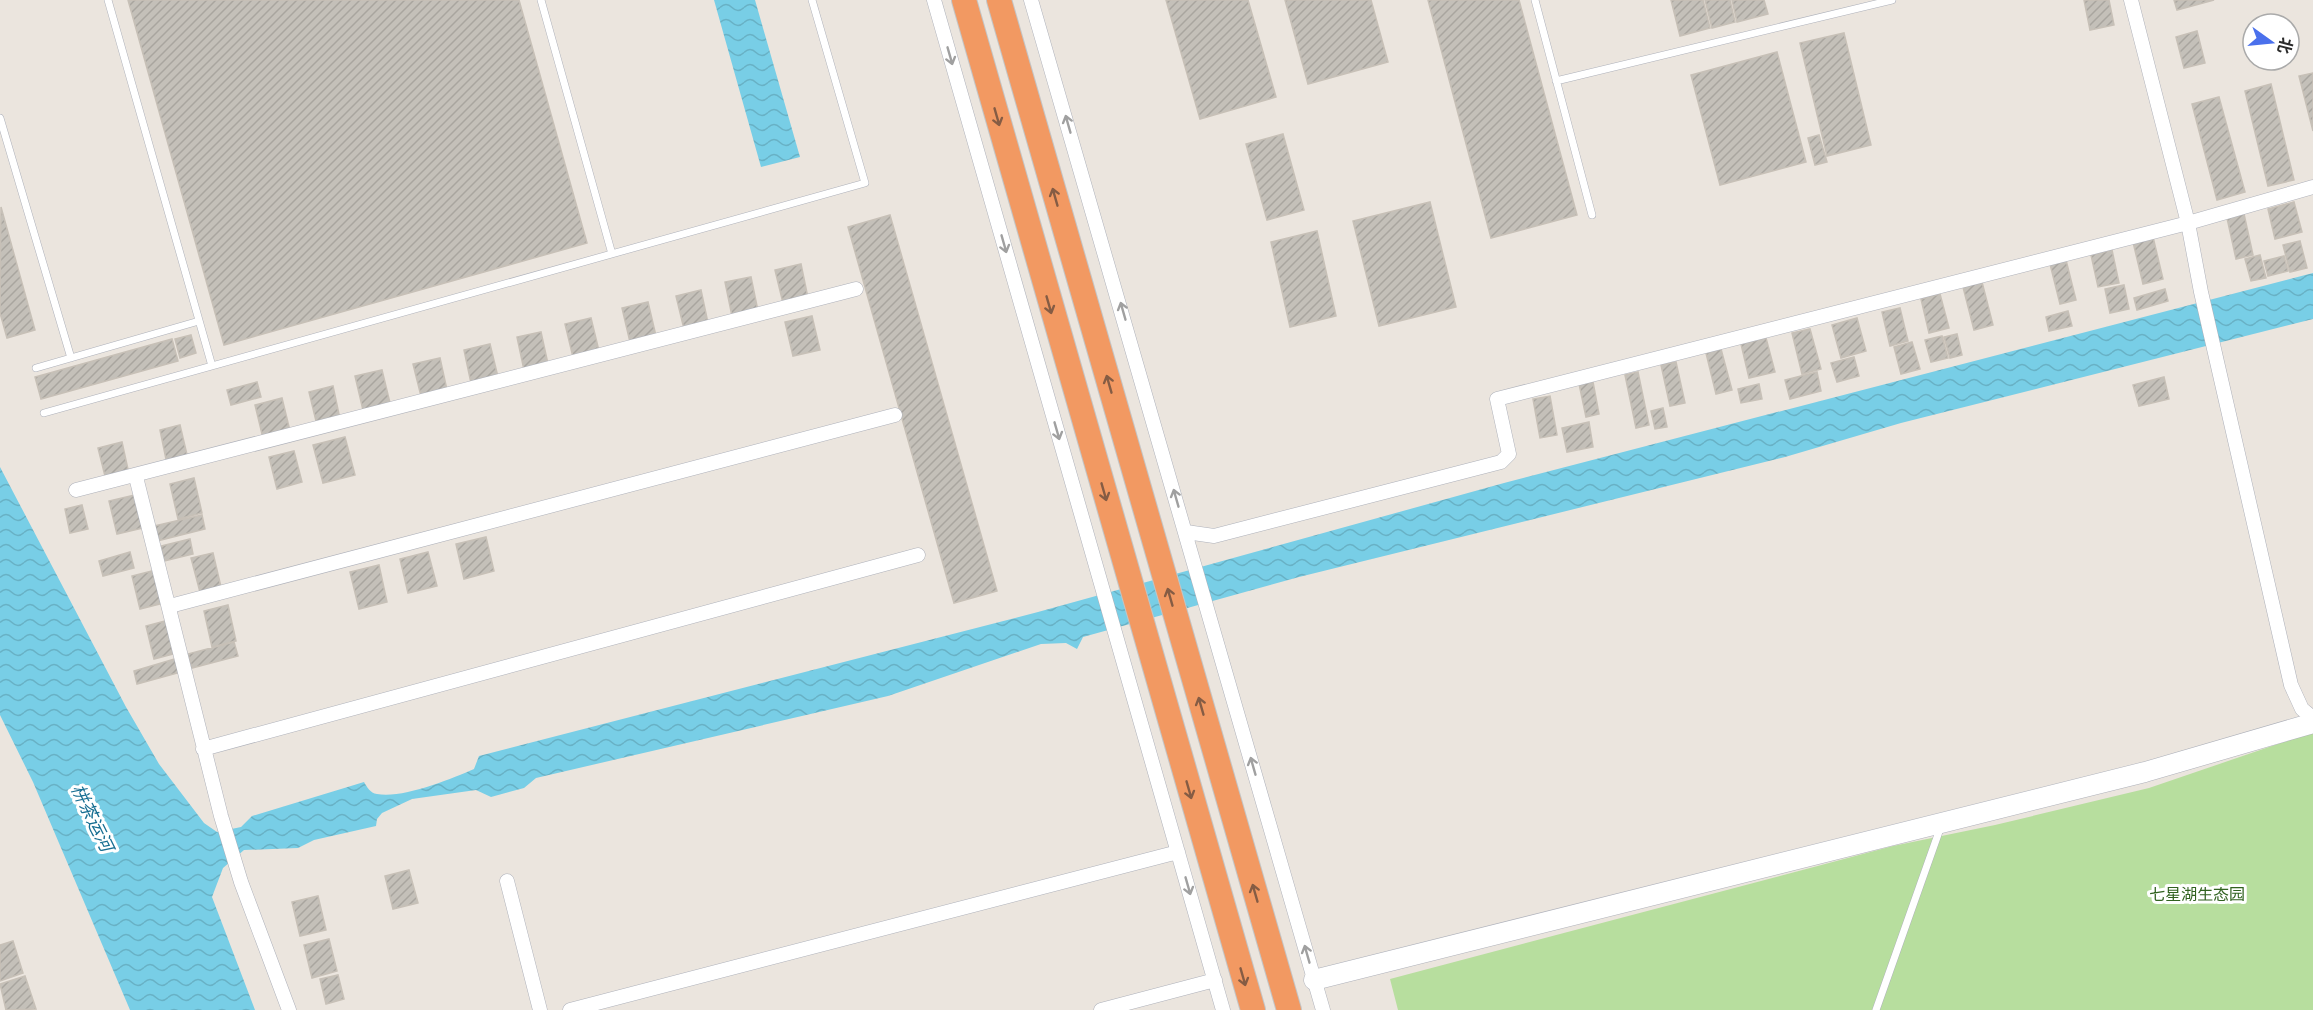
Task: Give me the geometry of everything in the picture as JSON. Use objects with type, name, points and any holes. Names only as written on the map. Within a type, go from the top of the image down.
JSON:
[{"type":"highway","points":[[964,0],[1143,633],[1253,1010]]},
{"type":"highway","points":[[999,0],[1289,1010]]},
{"type":"street","points":[[934,0],[1223,1010]]},
{"type":"street","points":[[1031,0],[1323,1010]]},
{"type":"street","points":[[2132,0],[2188,223],[2217,366],[2291,685],[2302,709],[2313,718]]},
{"type":"street","points":[[1186,532],[1214,536],[1501,462],[1509,454],[1497,399],[2188,223],[2313,187]]},
{"type":"street","points":[[76,490],[136,477],[856,289]]},
{"type":"street","points":[[170,606],[895,415]]},
{"type":"street","points":[[136,477],[221,816],[241,882],[289,1010]]},
{"type":"street","points":[[203,749],[918,555]]},
{"type":"street","points":[[1314,980],[2145,772],[2313,723]]},
{"type":"street","points":[[570,1010],[1178,852]]},
{"type":"street","points":[[507,881],[540,1010]]},
{"type":"street","points":[[1101,1010],[1215,980]]},
{"type":"lane","points":[[108,0],[212,366]]},
{"type":"lane","points":[[541,0],[612,254]]},
{"type":"lane","points":[[44,414],[865,183],[812,0]]},
{"type":"lane","points":[[1534,0],[1592,215]]},
{"type":"lane","points":[[1556,81],[1892,0]]},
{"type":"lane","points":[[0,118],[71,358]]},
{"type":"lane","points":[[36,368],[199,321]]},
{"type":"lane","points":[[1875,1010],[1942,823]]},
{"type":"green space","name":"七星湖生态园","points":[[2313,732],[2313,1010],[1398,1010],[1390,979],[1893,846],[1995,825],[2149,788]]},
{"type":"water","points":[[714,0],[755,0],[800,157],[761,167]]},
{"type":"water","name":"栟茶运河","points":[[2313,273],[2313,319],[1901,423],[1785,457],[1299,577],[1083,637],[1077,649],[1066,643],[1041,644],[888,696],[536,778],[524,788],[491,797],[476,790],[412,799],[382,813],[377,819],[376,826],[314,840],[298,848],[244,850],[223,868],[212,897],[255,1010],[130,1010],[33,782],[0,715],[0,467],[126,707],[159,764],[204,823],[217,832],[241,827],[252,816],[364,782],[371,791],[377,794],[399,794],[413,791],[474,769],[479,756],[1038,612],[1504,483]]},
{"type":"building","points":[[128,0],[519,0],[587,243],[224,345]]},
{"type":"building","points":[[1166,0],[1248,0],[1276,97],[1200,119]]},
{"type":"building","points":[[1285,0],[1371,0],[1388,62],[1308,84]]},
{"type":"building","points":[[1428,0],[1519,0],[1577,215],[1491,238]]},
{"type":"building","points":[[1671,0],[1703,0],[1710,28],[1680,36]]},
{"type":"building","points":[[1705,0],[1730,0],[1735,22],[1712,28]]},
{"type":"building","points":[[1732,0],[1764,0],[1768,14],[1737,22]]},
{"type":"building","points":[[2084,0],[2109,0],[2114,25],[2090,30]]},
{"type":"building","points":[[2174,0],[2214,0],[2177,10]]},
{"type":"building","points":[[2197,31],[2205,63],[2184,68],[2176,37]]},
{"type":"building","points":[[1844,33],[1871,145],[1827,156],[1800,43]]},
{"type":"building","points":[[1777,52],[1806,162],[1720,185],[1691,75]]},
{"type":"building","points":[[2313,73],[2313,131],[2299,76]]},
{"type":"building","points":[[2271,84],[2294,180],[2268,186],[2245,91]]},
{"type":"building","points":[[2219,97],[2245,192],[2217,200],[2192,104]]},
{"type":"building","points":[[1283,134],[1304,210],[1267,220],[1246,144]]},
{"type":"building","points":[[1819,135],[1827,162],[1815,165],[1808,138]]},
{"type":"building","points":[[1430,202],[1456,307],[1379,326],[1353,221]]},
{"type":"building","points":[[2294,202],[2302,232],[2275,239],[2268,209]]},
{"type":"building","points":[[1,207],[35,330],[7,338],[0,313]]},
{"type":"building","points":[[2244,214],[2253,255],[2236,259],[2227,218]]},
{"type":"building","points":[[890,215],[997,591],[954,603],[848,227]]},
{"type":"building","points":[[1317,231],[1336,316],[1290,327],[1271,242]]},
{"type":"building","points":[[2153,237],[2163,279],[2143,284],[2133,242]]},
{"type":"building","points":[[2300,241],[2307,268],[2290,272],[2283,245]]},
{"type":"building","points":[[2112,250],[2119,283],[2098,287],[2091,255]]},
{"type":"building","points":[[2260,255],[2266,278],[2251,281],[2245,259]]},
{"type":"building","points":[[2284,256],[2288,271],[2268,276],[2264,261]]},
{"type":"building","points":[[2066,260],[2076,300],[2060,304],[2050,264]]},
{"type":"building","points":[[801,264],[808,298],[783,303],[775,270]]},
{"type":"building","points":[[751,277],[758,311],[732,316],[725,282]]},
{"type":"building","points":[[1982,282],[1993,325],[1974,330],[1963,287]]},
{"type":"building","points":[[2124,285],[2129,309],[2110,313],[2105,289]]},
{"type":"building","points":[[2165,289],[2168,301],[2137,310],[2134,298]]},
{"type":"building","points":[[701,290],[708,323],[684,329],[676,296]]},
{"type":"building","points":[[1940,294],[1949,328],[1929,333],[1921,299]]},
{"type":"building","points":[[648,302],[656,336],[630,342],[622,308]]},
{"type":"building","points":[[1900,308],[1908,341],[1890,346],[1882,312]]},
{"type":"building","points":[[2068,311],[2072,326],[2049,331],[2046,317]]},
{"type":"building","points":[[812,316],[820,350],[793,356],[785,322]]},
{"type":"building","points":[[591,318],[599,351],[573,357],[565,324]]},
{"type":"building","points":[[1857,318],[1866,351],[1841,358],[1832,325]]},
{"type":"building","points":[[1810,329],[1821,369],[1802,374],[1792,333]]},
{"type":"building","points":[[541,332],[548,364],[524,370],[517,337]]},
{"type":"building","points":[[1957,334],[1962,355],[1950,358],[1944,337]]},
{"type":"building","points":[[191,335],[196,353],[180,358],[175,339]]},
{"type":"building","points":[[1942,336],[1948,358],[1931,362],[1925,340]]},
{"type":"building","points":[[1766,338],[1775,372],[1749,378],[1741,344]]},
{"type":"building","points":[[172,339],[178,361],[41,399],[35,377]]},
{"type":"building","points":[[1912,342],[1920,369],[1901,374],[1894,347]]},
{"type":"building","points":[[490,344],[498,377],[471,383],[464,350]]},
{"type":"building","points":[[1721,349],[1732,390],[1716,394],[1706,353]]},
{"type":"building","points":[[1854,357],[1859,376],[1837,382],[1831,363]]},
{"type":"building","points":[[440,358],[447,390],[421,396],[413,364]]},
{"type":"building","points":[[1676,362],[1685,403],[1670,406],[1661,365]]},
{"type":"building","points":[[382,370],[390,403],[363,410],[355,376]]},
{"type":"building","points":[[1638,372],[1649,425],[1636,428],[1625,375]]},
{"type":"building","points":[[1817,372],[1821,391],[1790,399],[1785,380]]},
{"type":"building","points":[[2164,377],[2169,399],[2139,406],[2133,385]]},
{"type":"building","points":[[257,382],[261,397],[231,405],[227,390]]},
{"type":"building","points":[[1593,382],[1599,414],[1586,417],[1579,384]]},
{"type":"building","points":[[1759,384],[1762,399],[1741,403],[1738,389]]},
{"type":"building","points":[[333,386],[340,419],[317,425],[309,392]]},
{"type":"building","points":[[1550,396],[1557,435],[1540,438],[1533,399]]},
{"type":"building","points":[[282,398],[290,431],[263,438],[255,405]]},
{"type":"building","points":[[1663,408],[1667,427],[1655,429],[1651,411]]},
{"type":"building","points":[[1589,422],[1593,447],[1567,452],[1562,428]]},
{"type":"building","points":[[180,425],[188,459],[167,464],[160,430]]},
{"type":"building","points":[[345,437],[355,475],[323,483],[313,445]]},
{"type":"building","points":[[122,442],[129,474],[106,480],[98,448]]},
{"type":"building","points":[[294,451],[302,482],[277,489],[269,457]]},
{"type":"building","points":[[194,478],[202,513],[178,519],[170,484]]},
{"type":"building","points":[[135,495],[143,528],[117,534],[109,501]]},
{"type":"building","points":[[82,505],[88,529],[70,533],[65,509]]},
{"type":"building","points":[[202,515],[205,529],[157,541],[154,526]]},
{"type":"building","points":[[486,537],[494,571],[464,579],[456,544]]},
{"type":"building","points":[[190,539],[193,554],[164,561],[161,546]]},
{"type":"building","points":[[130,552],[134,568],[103,576],[99,561]]},
{"type":"building","points":[[428,552],[437,586],[408,593],[400,559]]},
{"type":"building","points":[[213,553],[221,587],[200,592],[191,558]]},
{"type":"building","points":[[379,565],[387,602],[359,609],[350,572]]},
{"type":"building","points":[[156,570],[164,603],[140,609],[132,576]]},
{"type":"building","points":[[228,605],[236,641],[212,647],[204,611]]},
{"type":"building","points":[[169,620],[177,653],[154,659],[146,626]]},
{"type":"building","points":[[234,642],[238,656],[192,668],[188,654]]},
{"type":"building","points":[[178,658],[181,672],[137,684],[134,671]]},
{"type":"building","points":[[409,870],[418,903],[393,909],[385,876]]},
{"type":"building","points":[[318,896],[326,930],[300,936],[292,902]]},
{"type":"building","points":[[329,939],[337,971],[312,978],[304,945]]},
{"type":"building","points":[[13,941],[23,973],[0,981],[0,945]]},
{"type":"building","points":[[338,975],[344,999],[326,1004],[320,979]]},
{"type":"building","points":[[25,976],[36,1009],[6,1010],[0,984]]}]
